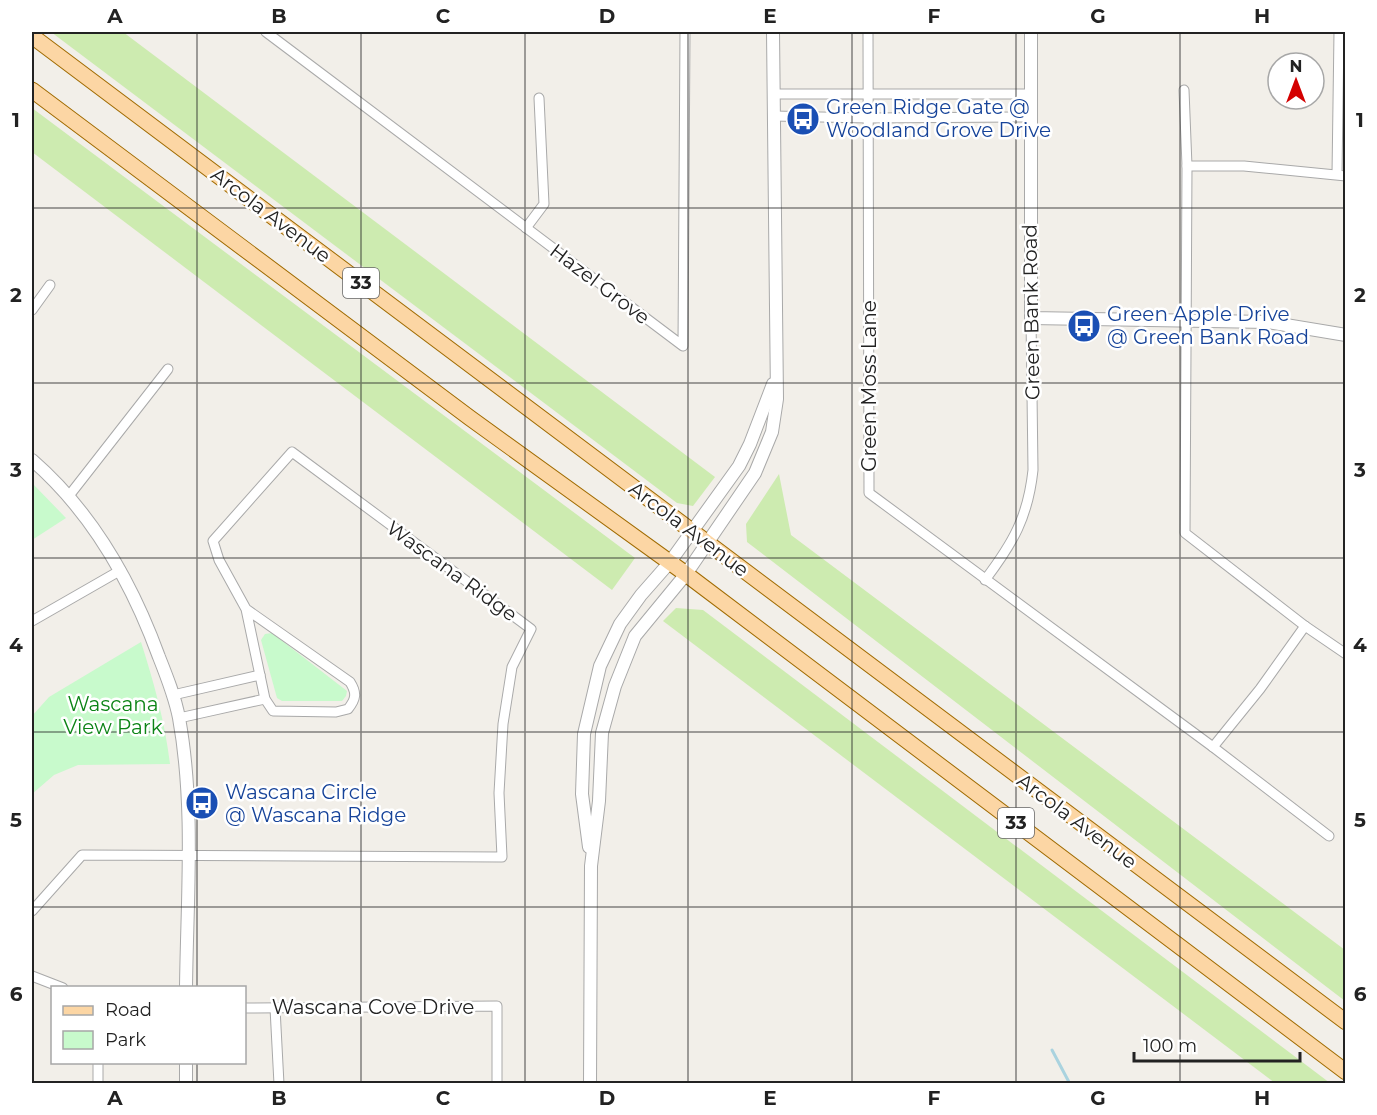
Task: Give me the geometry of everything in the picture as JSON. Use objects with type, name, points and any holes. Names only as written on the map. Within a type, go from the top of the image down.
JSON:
[{"type":"main road","name":"Arcola Avenue","points":[[32,36],[1346,1022]]},
{"type":"main road","name":"Arcola Avenue","points":[[32,90],[470,418],[670,562],[1346,1072]]},
{"type":"street","name":"Hazel Grove","points":[[266,32],[683,346],[685,32]]},
{"type":"street","points":[[590,1083],[591,866],[599,801],[602,733],[615,686],[634,636],[686,574],[755,473],[772,432],[777,399],[773,32]]},
{"type":"street","name":"Green Moss Lane","points":[[868,32],[869,492],[1213,747],[1329,836]]},
{"type":"street","name":"Green Bank Road","points":[[985,580],[1019,529],[1031,492],[1033,470],[1031,32]]},
{"type":"street","points":[[1187,166],[1244,166],[1342,175],[1339,32]]},
{"type":"street","points":[[1184,90],[1187,166],[1185,533],[1305,626],[1346,654]]},
{"type":"street","points":[[773,94],[1030,94]]},
{"type":"street","points":[[526,228],[544,204],[539,98]]},
{"type":"street","points":[[773,116],[1030,117]]},
{"type":"street","points":[[32,310],[50,285]]},
{"type":"street","points":[[1031,318],[1268,321],[1346,336]]},
{"type":"street","points":[[68,497],[168,369]]},
{"type":"street","points":[[591,866],[582,794],[584,734],[600,666],[620,624],[641,595],[670,562],[739,466],[777,376]]},
{"type":"street","name":"Wascana Ridge","points":[[188,856],[502,857],[499,793],[503,724],[512,667],[531,629],[292,452],[213,541],[219,560],[246,609],[265,699],[273,711],[336,712],[348,709],[354,701],[355,690],[350,682],[246,609]]},
{"type":"street","points":[[32,460],[68,497],[121,570],[144,616],[173,695],[179,718],[185,769],[188,856],[186,986]]},
{"type":"street","points":[[32,621],[121,570]]},
{"type":"street","points":[[1213,747],[1260,689],[1305,626]]},
{"type":"street","points":[[173,695],[260,675]]},
{"type":"street","points":[[179,718],[265,699]]},
{"type":"street","points":[[32,911],[82,855],[188,856]]},
{"type":"street","points":[[32,976],[60,986]]},
{"type":"street","name":"Wascana Cove Drive","points":[[246,1008],[497,1006],[497,1083]]},
{"type":"street","points":[[276,1008],[279,1083]]},
{"type":"street","points":[[98,1064],[98,1083]]},
{"type":"street","points":[[186,1064],[186,1083]]},
{"type":"green space","points":[[51,32],[123,32],[715,477],[693,506],[677,503]]},
{"type":"green space","points":[[32,108],[635,558],[612,590],[32,152]]},
{"type":"green space","points":[[779,474],[791,535],[1345,950],[1345,1001],[747,542],[746,524]]},
{"type":"green space","points":[[32,483],[66,518],[32,540]]},
{"type":"green space","points":[[676,608],[703,610],[1330,1083],[1275,1083],[663,621]]},
{"type":"green space","points":[[272,633],[347,691],[342,701],[282,701],[277,698],[261,640],[265,634]]},
{"type":"green space","name":"Wascana View Park","points":[[141,642],[158,703],[170,764],[78,765],[54,775],[32,794],[32,716],[49,697]]},
{"type":"waterway","points":[[1052,1050],[1070,1084]]},
{"type":"place","name":"Green Ridge Gate @ Woodland Grove Drive","points":[[803,119]]},
{"type":"place","name":"Green Apple Drive @ Green Bank Road","points":[[1084,326]]},
{"type":"place","name":"Wascana Circle @ Wascana Ridge","points":[[202,803]]}]
